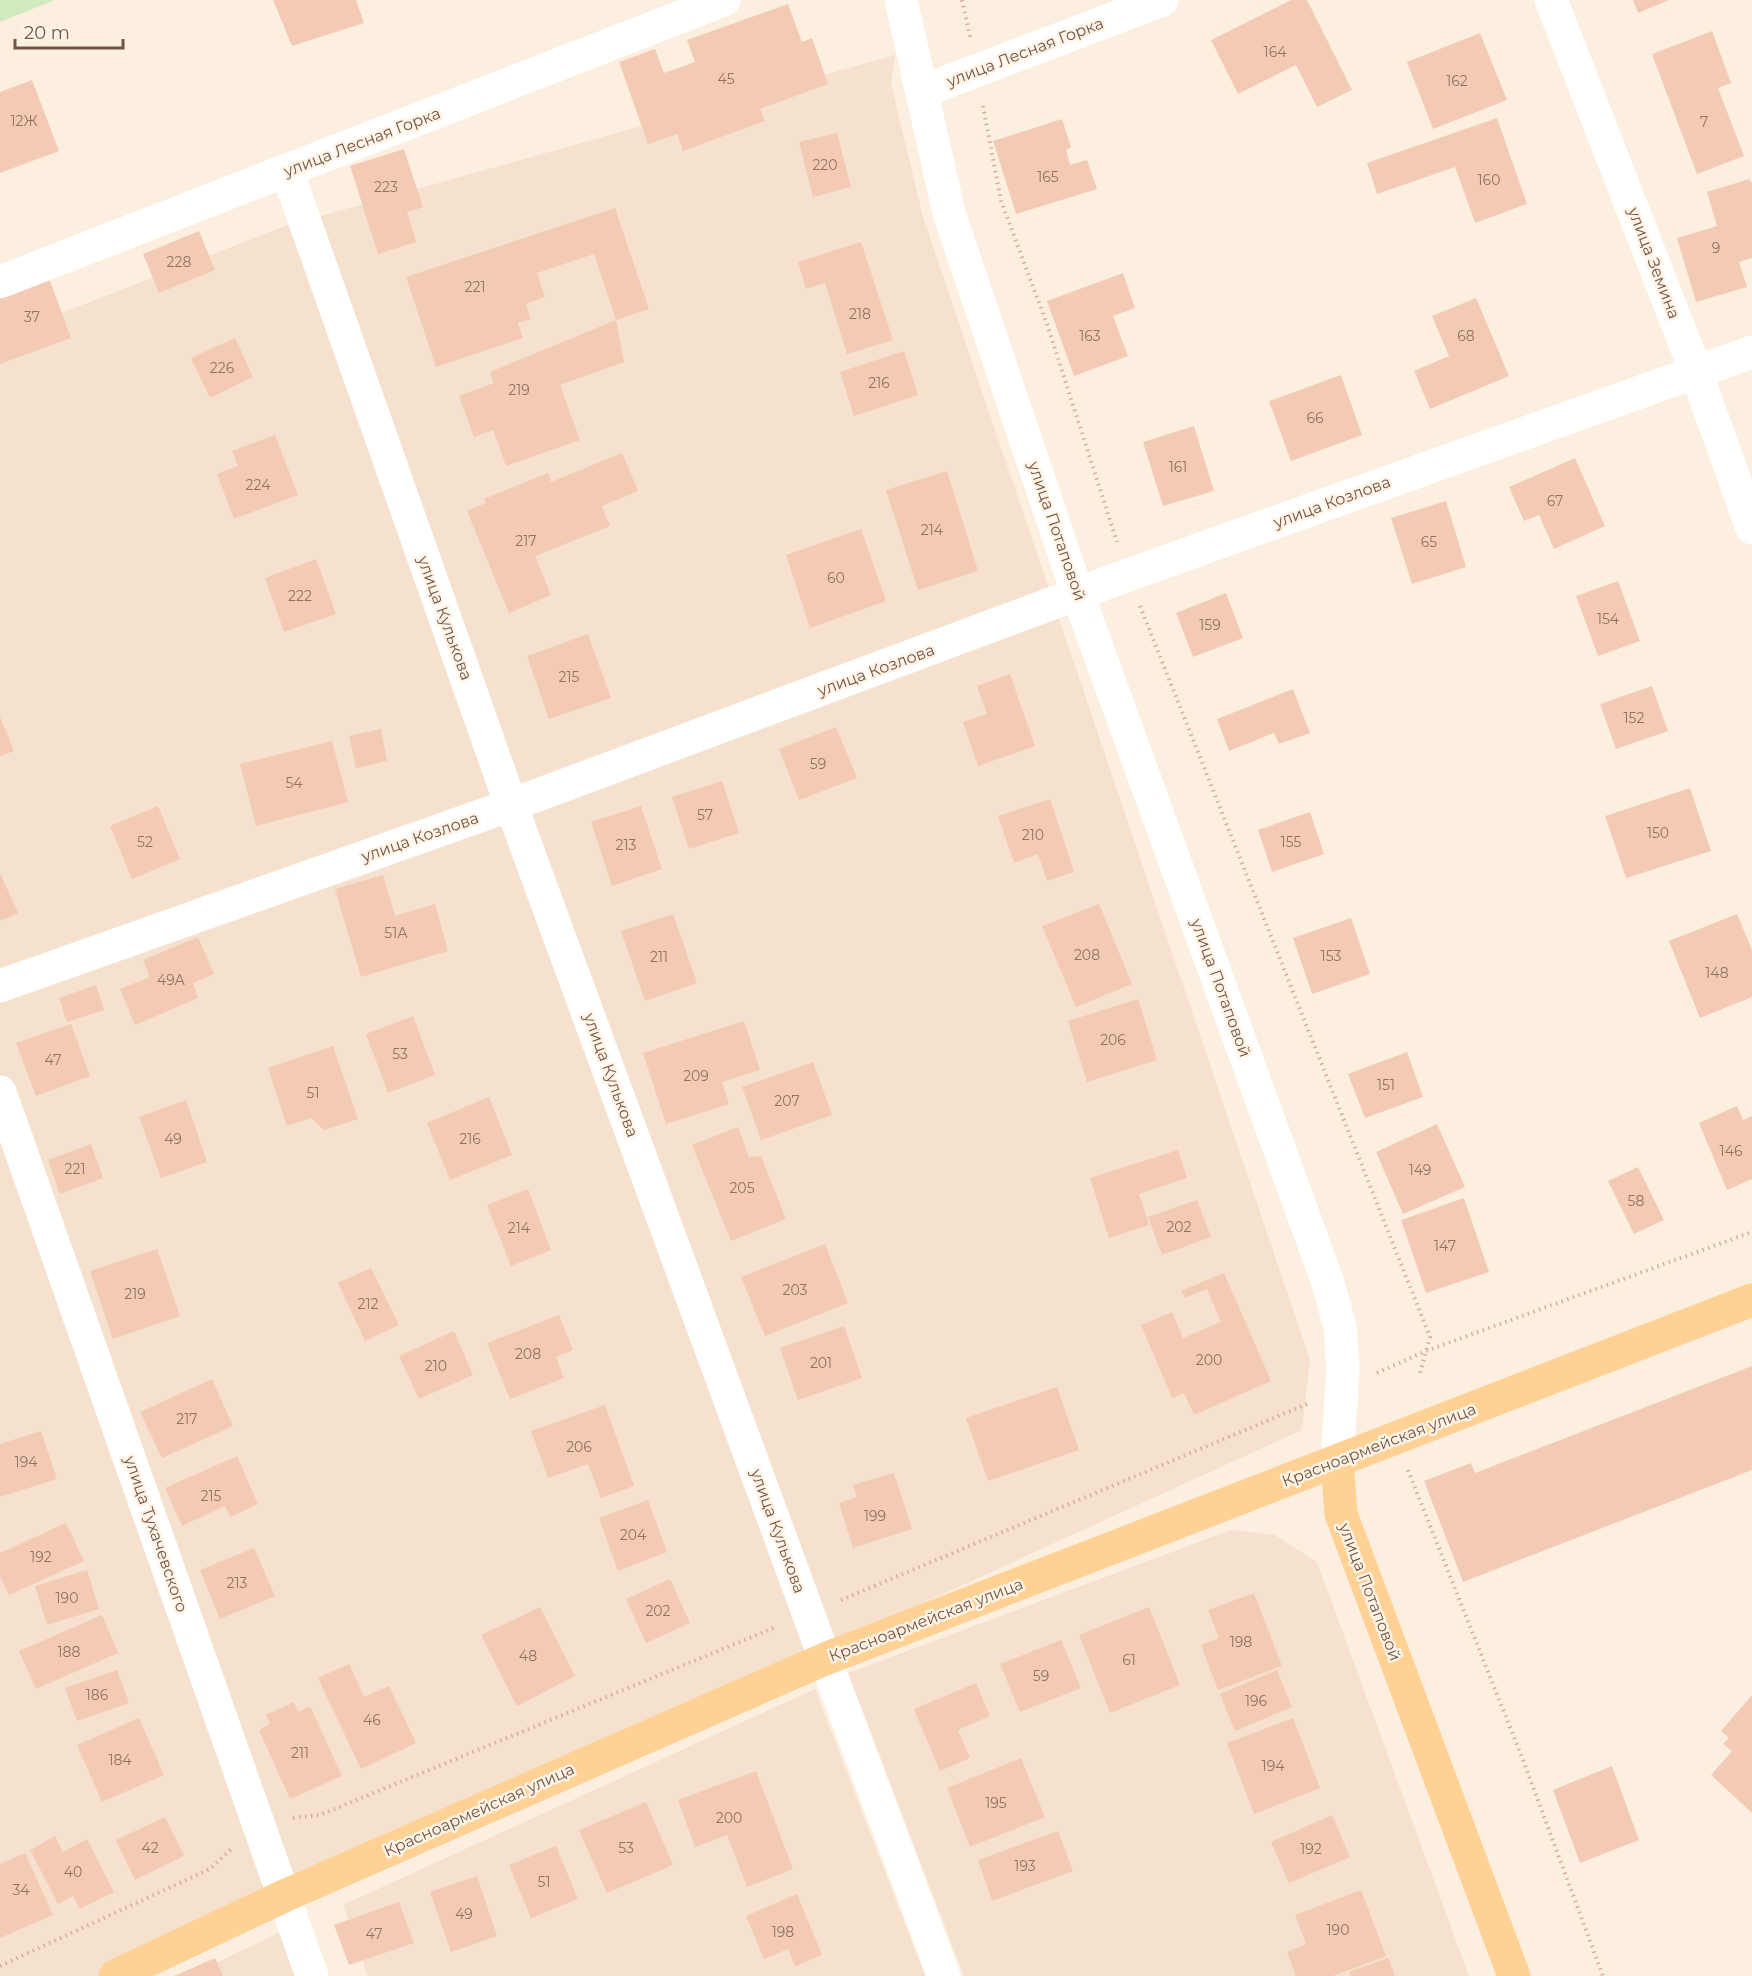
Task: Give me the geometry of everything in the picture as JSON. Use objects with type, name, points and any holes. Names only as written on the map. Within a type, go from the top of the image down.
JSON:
[{"type":"main road","name":"Красноармейская улица","points":[[115,1976],[284,1896],[825,1659],[1752,1300]]},
{"type":"main road","name":"улица Потаповой","points":[[1337,1461],[1341,1514],[1514,1976]]},
{"type":"street","name":"улица Лесная Горка","points":[[0,282],[724,0]]},
{"type":"street","name":"улица Потаповой","points":[[901,0],[949,213],[1078,595],[1328,1283],[1340,1327],[1343,1369],[1337,1461]]},
{"type":"street","name":"улица Лесная Горка","points":[[923,91],[1162,0]]},
{"type":"street","name":"улица Земина","points":[[1551,0],[1696,372],[1752,528]]},
{"type":"street","name":"улица Кулькова","points":[[287,171],[511,805],[808,1614],[944,1976]]},
{"type":"street","name":"улица Козлова","points":[[0,986],[511,805],[1128,575],[1752,352]]},
{"type":"street","name":"улица Тухачевского","points":[[0,1092],[312,1976]]},
{"type":"path","points":[[962,0],[1001,201],[1047,324],[1128,575],[1430,1337],[1420,1373]]},
{"type":"path","points":[[0,1966],[210,1869],[258,1821],[320,1815],[808,1614],[1342,1389],[1426,1350],[1752,1232]]},
{"type":"path","points":[[1406,1464],[1519,1749],[1604,1976]]},
{"type":"shaded area","points":[[895,55],[891,83],[923,217],[1310,1360],[1302,1430],[106,1976],[0,1976],[0,337],[285,226]]},
{"type":"shaded area","points":[[1231,1530],[1275,1535],[1317,1562],[1469,1976],[964,1976],[848,1673]]},
{"type":"shaded area","points":[[815,1689],[925,1976],[368,1976],[343,1905]]},
{"type":"shaded area","points":[[308,1919],[327,1976],[188,1976]]},
{"type":"green space","points":[[0,0],[55,0],[0,22]]},
{"type":"building","points":[[273,0],[356,0],[364,23],[292,46]]},
{"type":"building","points":[[1291,0],[1307,0],[1352,90],[1317,107],[1296,65],[1238,94],[1211,40]]},
{"type":"building","points":[[1633,0],[1669,0],[1638,13]]},
{"type":"building","points":[[788,4],[802,42],[812,38],[828,84],[760,109],[765,121],[683,151],[677,134],[648,144],[619,62],[655,49],[664,73],[695,62],[687,40]]},
{"type":"building","points":[[1712,31],[1731,83],[1718,88],[1744,156],[1697,174],[1652,54]]},
{"type":"building","points":[[1480,33],[1507,100],[1433,129],[1407,62]]},
{"type":"building","points":[[32,80],[59,151],[0,173],[0,92]]},
{"type":"building","points":[[1497,118],[1527,204],[1475,223],[1455,167],[1377,194],[1367,163]]},
{"type":"building","points":[[1062,119],[1071,147],[1066,150],[1070,165],[1087,160],[1097,189],[1016,214],[993,141]]},
{"type":"building","points":[[837,133],[851,187],[813,197],[799,142]]},
{"type":"building","points":[[404,149],[423,207],[407,212],[416,242],[378,254],[350,166]]},
{"type":"building","points":[[1749,179],[1752,183],[1752,258],[1739,262],[1747,287],[1696,302],[1677,238],[1717,226],[1707,192]]},
{"type":"building","points":[[615,208],[649,309],[616,320],[594,254],[537,273],[545,297],[526,304],[531,319],[518,323],[523,338],[436,367],[406,277]]},
{"type":"building","points":[[199,231],[215,270],[159,293],[143,254]]},
{"type":"building","points":[[861,242],[893,340],[847,354],[825,283],[806,289],[798,262]]},
{"type":"building","points":[[1123,273],[1135,308],[1113,316],[1128,356],[1074,376],[1047,301]]},
{"type":"building","points":[[49,278],[71,338],[0,364],[0,296]]},
{"type":"building","points":[[1476,298],[1509,376],[1430,409],[1414,371],[1449,356],[1432,316]]},
{"type":"building","points":[[616,320],[624,362],[560,385],[580,440],[506,466],[493,430],[474,437],[459,396],[494,383],[490,372]]},
{"type":"building","points":[[235,338],[253,377],[210,398],[191,358]]},
{"type":"building","points":[[904,351],[918,395],[854,416],[840,372]]},
{"type":"building","points":[[1341,375],[1362,435],[1291,461],[1269,401]]},
{"type":"building","points":[[1194,426],[1214,491],[1163,506],[1143,442]]},
{"type":"building","points":[[275,435],[298,495],[234,519],[217,474],[238,466],[232,451]]},
{"type":"building","points":[[622,453],[638,491],[602,506],[610,526],[535,556],[551,595],[509,613],[467,511],[486,503],[484,499],[548,473],[551,482]]},
{"type":"building","points":[[1575,458],[1605,526],[1554,549],[1539,515],[1524,521],[1509,487]]},
{"type":"building","points":[[947,471],[978,571],[918,590],[886,490]]},
{"type":"building","points":[[1446,501],[1466,567],[1412,584],[1391,518]]},
{"type":"building","points":[[861,529],[886,601],[810,628],[786,555]]},
{"type":"building","points":[[316,559],[336,614],[284,632],[265,578]]},
{"type":"building","points":[[1618,581],[1640,641],[1598,656],[1576,596]]},
{"type":"building","points":[[1226,593],[1243,638],[1193,657],[1176,613]]},
{"type":"building","points":[[588,634],[611,698],[549,719],[527,656]]},
{"type":"building","points":[[1010,674],[1035,746],[978,766],[963,722],[987,714],[977,686]]},
{"type":"building","points":[[1652,686],[1668,731],[1616,749],[1600,704]]},
{"type":"building","points":[[1293,689],[1310,733],[1279,744],[1274,733],[1229,751],[1217,719]]},
{"type":"building","points":[[0,717],[14,751],[0,756]]},
{"type":"building","points":[[836,727],[857,778],[799,800],[779,749]]},
{"type":"building","points":[[381,729],[387,761],[356,768],[349,736]]},
{"type":"building","points":[[332,741],[348,802],[256,826],[240,764]]},
{"type":"building","points":[[722,781],[739,833],[689,849],[672,797]]},
{"type":"building","points":[[1690,788],[1711,851],[1626,878],[1605,816]]},
{"type":"building","points":[[1050,799],[1074,872],[1047,881],[1038,854],[1014,863],[998,816]]},
{"type":"building","points":[[158,806],[180,859],[132,879],[110,826]]},
{"type":"building","points":[[641,806],[662,869],[612,886],[591,822]]},
{"type":"building","points":[[1310,812],[1324,854],[1272,872],[1258,830]]},
{"type":"building","points":[[0,873],[18,913],[0,921]]},
{"type":"building","points":[[383,875],[395,916],[435,904],[448,951],[361,977],[335,889]]},
{"type":"building","points":[[1099,904],[1132,984],[1076,1007],[1042,926]]},
{"type":"building","points":[[673,914],[697,983],[645,1001],[621,931]]},
{"type":"building","points":[[1737,914],[1752,950],[1752,997],[1700,1018],[1669,941]]},
{"type":"building","points":[[1351,918],[1370,974],[1312,994],[1293,938]]},
{"type":"building","points":[[198,937],[214,974],[193,983],[198,998],[135,1025],[120,989],[150,977],[143,960]]},
{"type":"building","points":[[96,985],[104,1010],[67,1022],[59,998]]},
{"type":"building","points":[[1138,999],[1157,1060],[1087,1082],[1068,1021]]},
{"type":"building","points":[[413,1016],[435,1075],[388,1093],[366,1034]]},
{"type":"building","points":[[744,1021],[760,1070],[722,1082],[729,1104],[666,1124],[643,1053]]},
{"type":"building","points":[[71,1024],[90,1076],[36,1096],[16,1043]]},
{"type":"building","points":[[333,1046],[358,1119],[324,1130],[311,1118],[287,1126],[268,1068]]},
{"type":"building","points":[[1407,1052],[1423,1097],[1365,1118],[1348,1074]]},
{"type":"building","points":[[813,1062],[832,1115],[761,1140],[742,1087]]},
{"type":"building","points":[[489,1097],[512,1155],[450,1180],[427,1123]]},
{"type":"building","points":[[186,1100],[207,1162],[161,1178],[139,1117]]},
{"type":"building","points":[[1737,1106],[1743,1120],[1752,1116],[1752,1179],[1727,1190],[1699,1123]]},
{"type":"building","points":[[1437,1124],[1465,1187],[1403,1214],[1376,1152]]},
{"type":"building","points":[[738,1127],[749,1157],[761,1156],[786,1219],[731,1241],[692,1145]]},
{"type":"building","points":[[91,1144],[103,1178],[60,1194],[48,1160]]},
{"type":"building","points":[[1178,1150],[1187,1178],[1139,1194],[1149,1225],[1109,1238],[1090,1178]]},
{"type":"building","points":[[1638,1167],[1664,1220],[1634,1234],[1608,1181]]},
{"type":"building","points":[[528,1189],[551,1250],[511,1266],[487,1205]]},
{"type":"building","points":[[1464,1198],[1489,1272],[1426,1293],[1401,1220]]},
{"type":"building","points":[[1197,1200],[1211,1237],[1162,1255],[1148,1217]]},
{"type":"building","points":[[825,1244],[848,1303],[765,1336],[741,1277]]},
{"type":"building","points":[[157,1249],[180,1316],[113,1339],[90,1271]]},
{"type":"building","points":[[371,1268],[399,1325],[365,1341],[338,1283]]},
{"type":"building","points":[[1224,1273],[1271,1381],[1194,1415],[1184,1393],[1172,1398],[1141,1325],[1172,1312],[1183,1338],[1221,1322],[1207,1289],[1185,1298],[1181,1291]]},
{"type":"building","points":[[559,1315],[573,1350],[556,1357],[564,1378],[510,1399],[487,1343]]},
{"type":"building","points":[[844,1326],[862,1378],[798,1400],[780,1348]]},
{"type":"building","points":[[454,1331],[473,1375],[419,1399],[399,1356]]},
{"type":"building","points":[[1752,1366],[1752,1470],[1463,1582],[1424,1481],[1471,1463],[1475,1473]]},
{"type":"building","points":[[212,1379],[233,1426],[162,1458],[140,1412]]},
{"type":"building","points":[[1057,1387],[1079,1450],[988,1481],[966,1418]]},
{"type":"building","points":[[605,1405],[634,1486],[601,1498],[588,1464],[548,1478],[531,1431]]},
{"type":"building","points":[[41,1431],[57,1479],[0,1497],[0,1444]]},
{"type":"building","points":[[237,1456],[258,1504],[230,1517],[225,1506],[182,1526],[165,1488]]},
{"type":"building","points":[[894,1473],[912,1529],[853,1548],[839,1503],[857,1497],[853,1485]]},
{"type":"building","points":[[648,1500],[667,1552],[618,1571],[599,1518]]},
{"type":"building","points":[[66,1523],[84,1561],[9,1595],[0,1576],[0,1553]]},
{"type":"building","points":[[254,1548],[275,1596],[220,1619],[200,1570]]},
{"type":"building","points":[[87,1570],[99,1609],[47,1625],[35,1586]]},
{"type":"building","points":[[670,1579],[690,1623],[646,1643],[626,1599]]},
{"type":"building","points":[[1254,1593],[1282,1666],[1218,1690],[1201,1645],[1219,1638],[1208,1610]]},
{"type":"building","points":[[540,1607],[575,1676],[517,1706],[481,1635]]},
{"type":"building","points":[[1149,1607],[1180,1685],[1110,1713],[1079,1635]]},
{"type":"building","points":[[102,1615],[118,1653],[36,1689],[19,1651]]},
{"type":"building","points":[[1061,1640],[1081,1688],[1020,1712],[1000,1664]]},
{"type":"building","points":[[349,1664],[364,1697],[389,1686],[416,1743],[361,1769],[318,1678]]},
{"type":"building","points":[[117,1670],[129,1703],[77,1721],[65,1688]]},
{"type":"building","points":[[1277,1670],[1292,1707],[1235,1731],[1220,1694]]},
{"type":"building","points":[[976,1683],[990,1716],[958,1730],[970,1758],[940,1771],[914,1709]]},
{"type":"building","points":[[1752,1695],[1752,1813],[1711,1775],[1732,1751],[1723,1744],[1729,1738],[1721,1731]]},
{"type":"building","points":[[294,1702],[298,1712],[310,1706],[342,1776],[290,1799],[259,1730],[270,1724],[266,1715]]},
{"type":"building","points":[[139,1718],[164,1775],[102,1802],[77,1745]]},
{"type":"building","points":[[1293,1718],[1320,1788],[1254,1814],[1227,1743]]},
{"type":"building","points":[[1021,1758],[1045,1817],[970,1847],[947,1788]]},
{"type":"building","points":[[1612,1766],[1639,1840],[1580,1863],[1553,1790]]},
{"type":"building","points":[[756,1771],[793,1869],[747,1887],[727,1835],[695,1847],[678,1800]]},
{"type":"building","points":[[646,1802],[673,1865],[607,1893],[579,1830]]},
{"type":"building","points":[[1332,1815],[1350,1857],[1289,1883],[1271,1842]]},
{"type":"building","points":[[165,1817],[184,1856],[135,1880],[116,1840]]},
{"type":"building","points":[[1058,1831],[1073,1871],[992,1901],[978,1860]]},
{"type":"building","points":[[55,1836],[63,1852],[87,1839],[114,1892],[80,1909],[73,1896],[58,1904],[30,1850]]},
{"type":"building","points":[[556,1846],[578,1899],[531,1918],[509,1865]]},
{"type":"building","points":[[25,1853],[53,1915],[0,1938],[0,1864]]},
{"type":"building","points":[[477,1876],[497,1936],[451,1952],[430,1892]]},
{"type":"building","points":[[1361,1890],[1386,1956],[1333,1976],[1296,1976],[1287,1952],[1306,1944],[1295,1915]]},
{"type":"building","points":[[797,1894],[822,1955],[795,1966],[788,1949],[764,1959],[746,1916]]},
{"type":"building","points":[[399,1902],[414,1943],[349,1965],[334,1925]]},
{"type":"building","points":[[215,1958],[223,1976],[174,1976]]},
{"type":"building","points":[[1388,1958],[1395,1976],[1351,1976],[1349,1972]]}]
